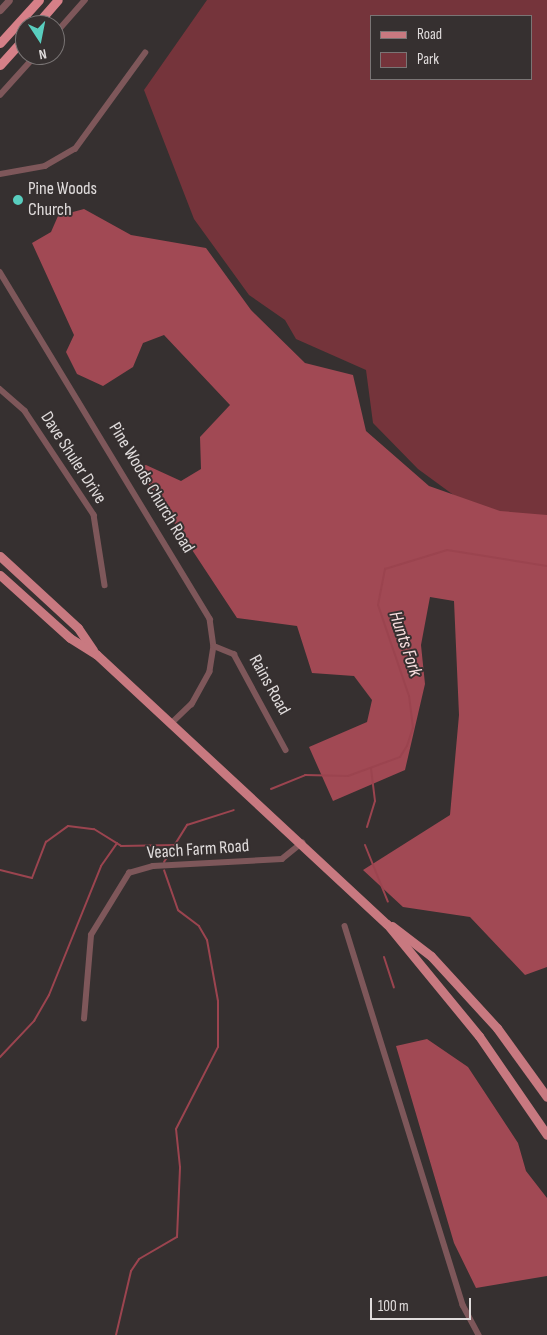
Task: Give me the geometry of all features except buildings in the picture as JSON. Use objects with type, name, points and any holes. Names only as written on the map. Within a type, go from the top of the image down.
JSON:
[{"type":"highway","points":[[0,43],[39,0]]},
{"type":"highway","points":[[45,15],[58,0]]},
{"type":"highway","points":[[0,65],[15,48]]},
{"type":"main road","points":[[0,556],[78,628],[96,654]]},
{"type":"main road","points":[[0,575],[70,638],[96,654],[302,843],[387,924],[479,1036],[547,1135]]},
{"type":"main road","points":[[387,924],[431,956],[497,1028],[547,1097]]},
{"type":"street","points":[[0,10],[9,0]]},
{"type":"street","points":[[65,23],[86,0]]},
{"type":"street","points":[[0,174],[45,166],[75,149],[145,54]]},
{"type":"street","points":[[0,95],[27,65]]},
{"type":"street","name":"Pine Woods Church Road","points":[[0,272],[196,590],[210,619],[214,646],[203,688],[171,724]]},
{"type":"street","name":"Dave Shuler Drive","points":[[0,389],[25,411],[94,515],[105,585]]},
{"type":"street","name":"Rains Road","points":[[214,646],[234,654],[286,750]]},
{"type":"street","name":"Veach Farm Road","points":[[84,1019],[91,935],[129,873],[154,866],[282,858],[302,843]]},
{"type":"street","points":[[345,926],[463,1305],[479,1335]]},
{"type":"green space","points":[[207,0],[547,0],[547,520],[474,510],[418,469],[373,423],[366,370],[296,339],[285,320],[249,295],[194,219],[144,90]]},
{"type":"shaded area","points":[[84,209],[131,235],[206,248],[251,310],[305,363],[353,375],[366,431],[429,486],[500,511],[547,515],[547,967],[525,975],[470,917],[403,907],[363,870],[450,815],[459,715],[454,601],[430,597],[421,645],[425,684],[405,770],[333,801],[309,747],[367,722],[372,700],[354,676],[312,673],[297,626],[237,618],[138,468],[146,465],[181,481],[201,469],[200,437],[230,405],[164,335],[143,343],[133,367],[103,386],[77,374],[66,352],[74,335],[32,243],[51,232],[58,216]]},
{"type":"shaded area","points":[[427,1039],[468,1067],[518,1143],[526,1171],[547,1198],[547,1276],[476,1288],[454,1243],[396,1046]]},
{"type":"waterway","name":"Hunts Fork","points":[[271,789],[305,775],[348,776],[400,757],[407,746],[413,728],[409,696],[378,605],[385,569],[447,550],[547,566]]},
{"type":"waterway","points":[[367,827],[375,801],[371,768]]},
{"type":"waterway","name":"Hunts Fork","points":[[164,862],[187,825],[234,810]]},
{"type":"waterway","name":"Hunts Fork","points":[[0,870],[32,878],[46,842],[68,826],[94,829],[121,846],[176,845]]},
{"type":"waterway","points":[[0,1057],[34,1021],[49,995],[101,866],[117,843]]},
{"type":"waterway","points":[[365,845],[388,902]]},
{"type":"waterway","points":[[116,1335],[131,1271],[139,1259],[177,1237],[180,1167],[176,1129],[218,1047],[218,1001],[207,940],[199,926],[178,910],[164,870]]},
{"type":"waterway","points":[[384,957],[394,987]]},
{"type":"place","name":"Pine Woods Church","points":[[18,200]]}]
